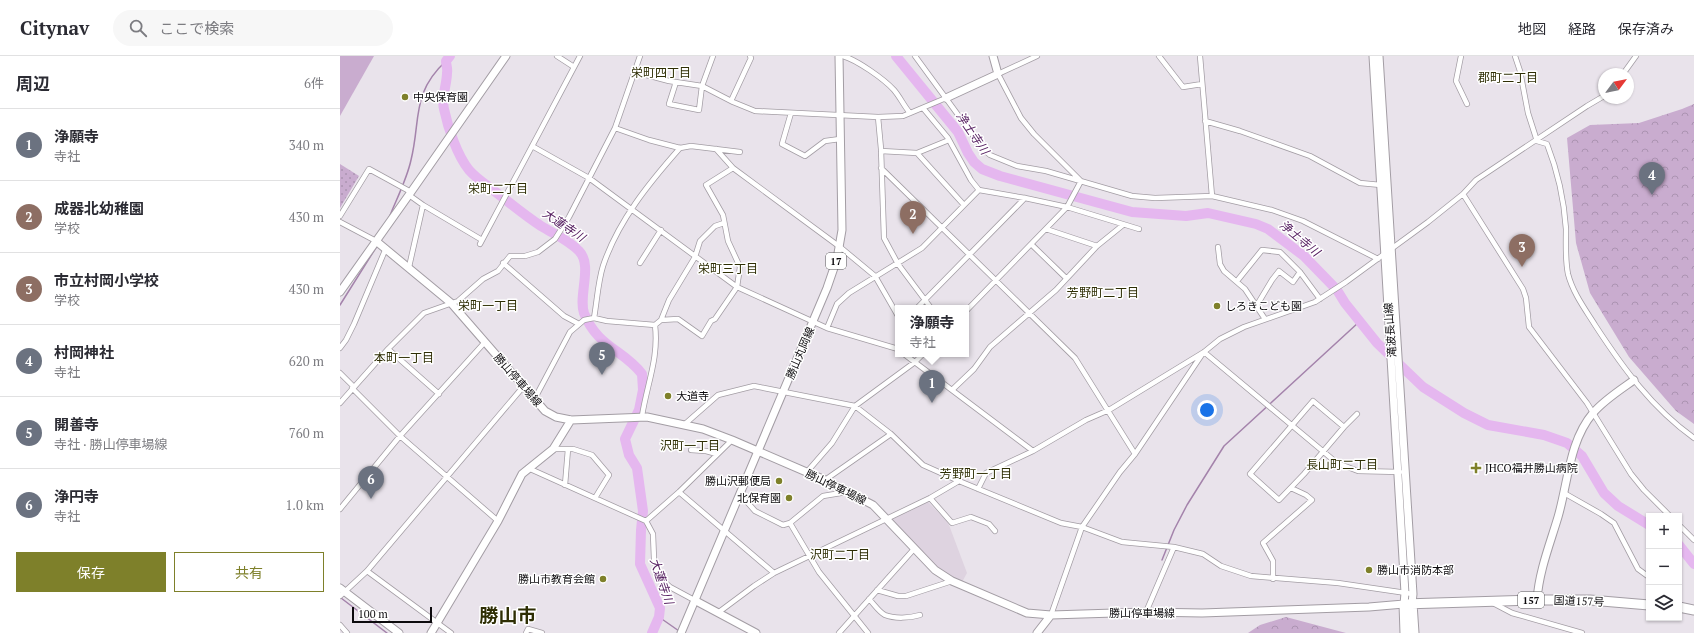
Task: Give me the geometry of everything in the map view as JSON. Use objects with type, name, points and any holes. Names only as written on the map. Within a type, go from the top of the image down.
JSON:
[{"type":"highway","name":"国道157号","points":[[1410,601],[1490,602],[1590,600],[1646,604]]},
{"type":"highway","points":[[1405,633],[1410,601]]},
{"type":"highway","points":[[1410,601],[1414,633]]},
{"type":"highway","points":[[1682,608],[1694,610]]},
{"type":"main road","points":[[340,292],[506,56]]},
{"type":"main road","name":"勝山丸岡線","points":[[681,633],[696,601],[833,273],[840,247],[842,230],[839,56]]},
{"type":"main road","points":[[946,98],[998,74],[993,56]]},
{"type":"main road","name":"滝波長山線","points":[[1373,56],[1381,186],[1396,336],[1396,384]]},
{"type":"main road","name":"滝波長山線","points":[[1379,56],[1390,331],[1396,384],[1410,601]]},
{"type":"main road","name":"勝山停車場線","points":[[376,241],[409,267],[451,304],[545,411],[556,417],[571,420],[642,416],[685,424],[732,440],[825,480],[873,505],[935,570],[952,581],[1027,613],[1050,615],[1368,608],[1410,601]]},
{"type":"main road","points":[[1537,600],[1538,581],[1559,515],[1572,458],[1578,439],[1593,414],[1619,390],[1634,380]]},
{"type":"main road","points":[[431,633],[498,521],[522,474],[553,449],[571,420]]},
{"type":"main road","name":"滝波長山線","points":[[1402,472],[1405,594],[1410,601]]},
{"type":"main road","points":[[342,592],[399,633]]},
{"type":"main road","points":[[696,601],[756,633]]},
{"type":"main road","points":[[1037,633],[1050,615]]},
{"type":"street","points":[[558,56],[574,67]]},
{"type":"street","points":[[340,216],[369,169],[410,194],[423,205],[481,242],[580,56]]},
{"type":"street","points":[[340,402],[388,349],[424,313],[458,302],[483,279],[498,271],[510,256],[525,256],[538,252],[555,239],[569,217],[615,128],[640,56]]},
{"type":"street","points":[[676,82],[669,104],[699,110],[702,86],[713,56]]},
{"type":"street","points":[[731,101],[751,58],[750,56]]},
{"type":"street","points":[[842,56],[851,58],[894,90],[910,113]]},
{"type":"street","points":[[915,56],[976,140],[990,155],[1017,166],[1046,171],[1132,196],[1155,198],[1212,196],[1272,210],[1303,221],[1378,258]]},
{"type":"street","points":[[1036,56],[998,74],[1021,118],[1034,134],[1081,182]]},
{"type":"street","points":[[1159,56],[1183,87],[1202,84]]},
{"type":"street","points":[[1200,56],[1212,196]]},
{"type":"street","points":[[1461,56],[1456,81],[1467,104]]},
{"type":"street","points":[[1515,56],[1528,113],[1537,141]]},
{"type":"street","points":[[1627,68],[1636,56]]},
{"type":"street","points":[[635,72],[676,82],[702,86],[731,101],[754,110],[878,117],[903,116],[946,98]]},
{"type":"street","points":[[978,489],[986,473],[1033,451],[1086,420],[1109,410],[1204,352],[1220,339],[1244,327],[1320,299],[1346,282],[1428,222],[1463,194],[1476,180],[1598,100]]},
{"type":"street","points":[[925,107],[949,140],[971,180],[979,190],[1068,205],[1123,225],[1139,228]]},
{"type":"street","points":[[791,113],[782,144],[805,156],[824,141],[840,139]]},
{"type":"street","points":[[878,117],[881,151],[884,238],[898,264],[929,305]]},
{"type":"street","points":[[1205,121],[1240,131],[1310,156],[1360,183],[1381,186]]},
{"type":"street","points":[[615,128],[649,140],[680,148],[691,146],[740,152]]},
{"type":"street","points":[[881,151],[916,153],[949,140]]},
{"type":"street","points":[[1537,141],[1547,144],[1561,185],[1566,229],[1566,258],[1572,286],[1576,295],[1618,360],[1634,380],[1655,405],[1694,438]]},
{"type":"street","points":[[532,146],[589,178],[632,208],[695,257],[737,287],[827,328],[895,348]]},
{"type":"street","points":[[594,318],[602,267],[614,240],[632,208],[660,170],[680,148]]},
{"type":"street","points":[[716,149],[733,168],[840,247],[875,276],[895,311]]},
{"type":"street","points":[[916,153],[964,205]]},
{"type":"street","points":[[660,320],[678,320],[702,336],[711,321],[715,319],[737,287],[740,267],[728,241],[723,215],[706,186],[733,168]]},
{"type":"street","points":[[881,168],[995,282],[1030,313],[1075,358],[1109,410],[1135,454]]},
{"type":"street","points":[[969,308],[1068,205],[1081,182]]},
{"type":"street","points":[[827,328],[837,304],[849,293],[922,248],[979,190]]},
{"type":"street","points":[[1463,194],[1523,289],[1526,298],[1529,327],[1587,403],[1631,474],[1644,490],[1667,513]]},
{"type":"street","points":[[920,305],[1025,198]]},
{"type":"street","points":[[409,267],[423,205]]},
{"type":"street","points":[[340,222],[376,241]]},
{"type":"street","points":[[534,400],[570,332],[584,320],[594,318],[607,321],[655,325],[660,320],[669,300],[695,257],[700,241],[715,226],[724,223]]},
{"type":"street","points":[[952,390],[974,369],[990,347],[1030,313],[1097,246],[1123,225]]},
{"type":"street","points":[[1046,229],[1097,246]]},
{"type":"street","points":[[640,263],[661,230]]},
{"type":"street","points":[[1031,244],[1066,278]]},
{"type":"street","points":[[1218,247],[1220,264],[1224,271],[1237,281],[1257,305],[1265,319]]},
{"type":"street","points":[[340,348],[354,324],[386,248]]},
{"type":"street","points":[[1237,281],[1262,250],[1280,252],[1300,272],[1320,299]]},
{"type":"street","points":[[504,263],[564,316],[579,324]]},
{"type":"street","points":[[1257,305],[1272,280],[1279,272],[1293,282],[1300,272]]},
{"type":"street","points":[[642,416],[646,393],[654,369],[656,337],[655,325]]},
{"type":"street","points":[[340,509],[400,436],[485,342]]},
{"type":"street","points":[[388,349],[439,394]]},
{"type":"street","points":[[1204,352],[1337,463],[1358,471],[1402,472]]},
{"type":"street","points":[[1050,615],[1082,527],[1120,472],[1135,454],[1204,352]]},
{"type":"street","points":[[908,357],[1033,451]]},
{"type":"street","points":[[806,473],[832,443],[855,406],[920,357]]},
{"type":"street","points":[[340,373],[400,436],[498,521]]},
{"type":"street","points":[[685,424],[718,395],[754,386],[783,393],[855,406],[891,434],[923,465],[1061,523],[1082,527],[1122,542],[1174,547],[1203,554],[1221,566],[1251,576],[1273,579],[1338,583],[1405,594],[1410,601]]},
{"type":"street","points":[[342,592],[367,572],[523,387]]},
{"type":"street","points":[[1344,427],[1313,401],[1291,424],[1250,474],[1279,500],[1357,414]]},
{"type":"street","points":[[825,480],[891,434]]},
{"type":"street","points":[[646,521],[679,492],[732,440]]},
{"type":"street","points":[[553,449],[573,448],[592,455],[609,475],[595,498]]},
{"type":"street","points":[[565,485],[568,449]]},
{"type":"street","points":[[691,450],[706,451],[717,454]]},
{"type":"street","points":[[528,468],[646,521],[653,534],[654,559],[659,577],[670,587],[696,601]]},
{"type":"street","points":[[719,612],[774,573],[930,498],[959,481]]},
{"type":"street","points":[[1273,579],[1273,561],[1262,543],[1312,500],[1306,495],[1291,488]]},
{"type":"street","points":[[679,492],[724,532],[774,573]]},
{"type":"street","points":[[740,494],[759,513],[783,525],[790,523],[823,496],[848,492]]},
{"type":"street","points":[[1564,493],[1614,523],[1638,569],[1646,575]]},
{"type":"street","points":[[930,498],[952,524],[971,517],[989,524],[995,531]]},
{"type":"street","points":[[790,523],[819,572],[868,633]]},
{"type":"street","points":[[1682,528],[1694,540]]},
{"type":"street","points":[[1146,612],[1174,547]]},
{"type":"street","points":[[838,633],[914,549]]},
{"type":"street","points":[[367,572],[451,633]]},
{"type":"street","points":[[877,590],[898,596],[906,596],[952,581]]},
{"type":"street","points":[[869,599],[884,614],[911,617],[920,615]]},
{"type":"street","points":[[1490,602],[1512,613],[1582,633]]},
{"type":"street","points":[[340,625],[347,633]]},
{"type":"street","points":[[526,633],[528,628],[542,633]]},
{"type":"shaded area","points":[[927,501],[949,525],[967,573],[962,582],[948,575],[934,565],[891,517]]},
{"type":"green space","points":[[340,56],[374,56],[340,116]]},
{"type":"green space","points":[[1694,104],[1694,424],[1676,411],[1629,357],[1590,293],[1576,243],[1567,138],[1590,125],[1639,123]]},
{"type":"green space","points":[[340,164],[359,176],[340,208]]},
{"type":"green space","points":[[1286,617],[1346,633],[1248,633],[1260,625]]},
{"type":"waterway","name":"大蓮寺川","points":[[450,56],[446,61],[447,72],[443,105],[454,141],[465,164],[478,178],[523,213],[541,226],[566,240],[579,251],[585,264],[583,306],[584,313],[589,324],[603,341],[627,359],[642,374],[643,390],[639,410],[625,439],[629,455],[637,468],[643,511],[640,564],[660,608],[659,617],[652,633]]},
{"type":"waterway","name":"浄土寺川","points":[[896,56],[958,132],[968,153],[974,162],[982,169],[1000,176],[1132,212],[1186,216],[1208,213],[1256,224],[1268,229],[1304,256],[1337,290],[1345,303],[1377,343],[1423,387],[1464,413],[1488,425],[1544,435],[1567,443],[1582,456],[1604,493],[1618,506],[1646,523]]},
{"type":"waterway","points":[[389,218],[409,167],[422,96],[427,84],[446,61]]},
{"type":"waterway","points":[[340,305],[377,246]]},
{"type":"waterway","points":[[1162,560],[1174,530],[1187,505],[1224,446],[1359,322]]},
{"type":"waterway","name":"浄土寺川","points":[[1682,549],[1694,564]]},
{"type":"waterway","points":[[341,598],[387,633]]},
{"type":"waterway","points":[[659,617],[679,631]]},
{"type":"place","name":"中央保育園","points":[[405,97]]},
{"type":"place","name":"村岡神社","points":[[1652,195]]},
{"type":"place","name":"成器北幼稚園","points":[[913,234]]},
{"type":"place","name":"市立村岡小学校","points":[[1522,267]]},
{"type":"place","name":"しろきこども園","points":[[1217,306]]},
{"type":"place","name":"開善寺","points":[[602,375]]},
{"type":"place","name":"大道寺","points":[[668,396]]},
{"type":"place","name":"浄願寺","points":[[932,403]]},
{"type":"place","name":"JHCO福井勝山病院","points":[[1476,468]]},
{"type":"place","name":"勝山沢郵便局","points":[[779,481]]},
{"type":"place","name":"北保育園","points":[[789,498]]},
{"type":"place","name":"浄円寺","points":[[371,499]]},
{"type":"place","name":"勝山市消防本部","points":[[1369,570]]},
{"type":"place","name":"勝山市教育会館","points":[[603,579]]},
{"type":"district","name":"栄町四丁目","points":[[661,72]]},
{"type":"district","name":"郡町二丁目","points":[[1508,77]]},
{"type":"district","name":"栄町二丁目","points":[[498,188]]},
{"type":"district","name":"栄町三丁目","points":[[728,268]]},
{"type":"district","name":"芳野町二丁目","points":[[1103,292]]},
{"type":"district","name":"栄町一丁目","points":[[488,305]]},
{"type":"district","name":"本町一丁目","points":[[404,357]]},
{"type":"district","name":"沢町一丁目","points":[[690,445]]},
{"type":"district","name":"長山町二丁目","points":[[1342,464]]},
{"type":"district","name":"芳野町一丁目","points":[[976,473]]},
{"type":"district","name":"沢町二丁目","points":[[840,554]]},
{"type":"district","name":"勝山市","points":[[508,614]]}]
